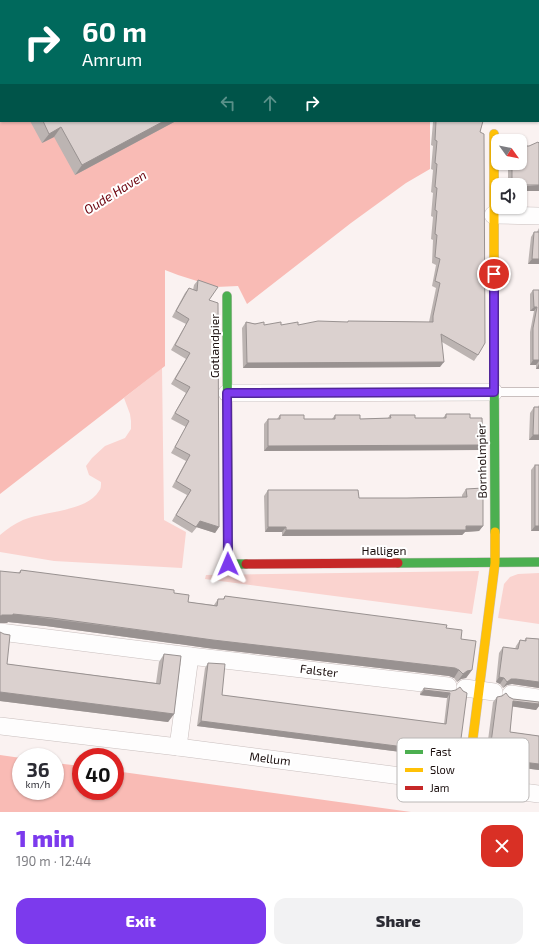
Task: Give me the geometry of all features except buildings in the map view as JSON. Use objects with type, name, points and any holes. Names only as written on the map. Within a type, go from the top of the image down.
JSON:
[{"type":"street","name":"Bornholmpier","points":[[473,738],[495,563],[494,170]]},
{"type":"street","points":[[493,215],[539,216]]},
{"type":"street","name":"Gotlandpier","points":[[227,296],[228,564]]},
{"type":"street","points":[[227,393],[494,392]]},
{"type":"street","name":"Halligen","points":[[228,564],[539,562]]},
{"type":"street","name":"Falster","points":[[0,632],[539,698]]},
{"type":"street","points":[[178,747],[190,656]]},
{"type":"street","name":"Mellum","points":[[0,726],[178,747],[397,776]]},
{"type":"street","name":"Mellum","points":[[529,793],[539,794]]},
{"type":"lane","points":[[494,392],[539,392]]},
{"type":"shaded area","points":[[162,368],[164,520],[186,532],[182,568],[54,561],[0,552],[0,535],[14,525],[32,517],[75,507],[93,498],[101,488],[101,482],[89,475],[86,466],[105,446],[125,438],[131,429],[131,421],[124,398]]},
{"type":"shaded area","points":[[479,571],[472,614],[205,579],[206,575]]},
{"type":"shaded area","points":[[539,573],[539,624],[498,618],[504,584],[510,577],[518,574]]},
{"type":"water","name":"Oude Haven","points":[[0,122],[430,122],[430,169],[406,183],[351,223],[247,304],[238,286],[216,287],[165,270],[165,366],[0,494]]},
{"type":"water","points":[[0,755],[12,757],[12,800],[64,800],[64,764],[72,765],[72,800],[124,800],[124,772],[411,812],[0,812]]},
{"type":"traffic: fast","points":[[227,296],[228,564],[246,564]]},
{"type":"traffic: fast","points":[[494,330],[495,532]]},
{"type":"traffic: fast","points":[[398,563],[539,562]]},
{"type":"traffic: slow","points":[[494,170],[494,330]]},
{"type":"traffic: slow","points":[[473,738],[495,563],[495,532]]},
{"type":"traffic: jam","points":[[246,564],[398,563]]},
{"type":"route","points":[[228,564],[227,393],[494,392],[494,274]]}]
